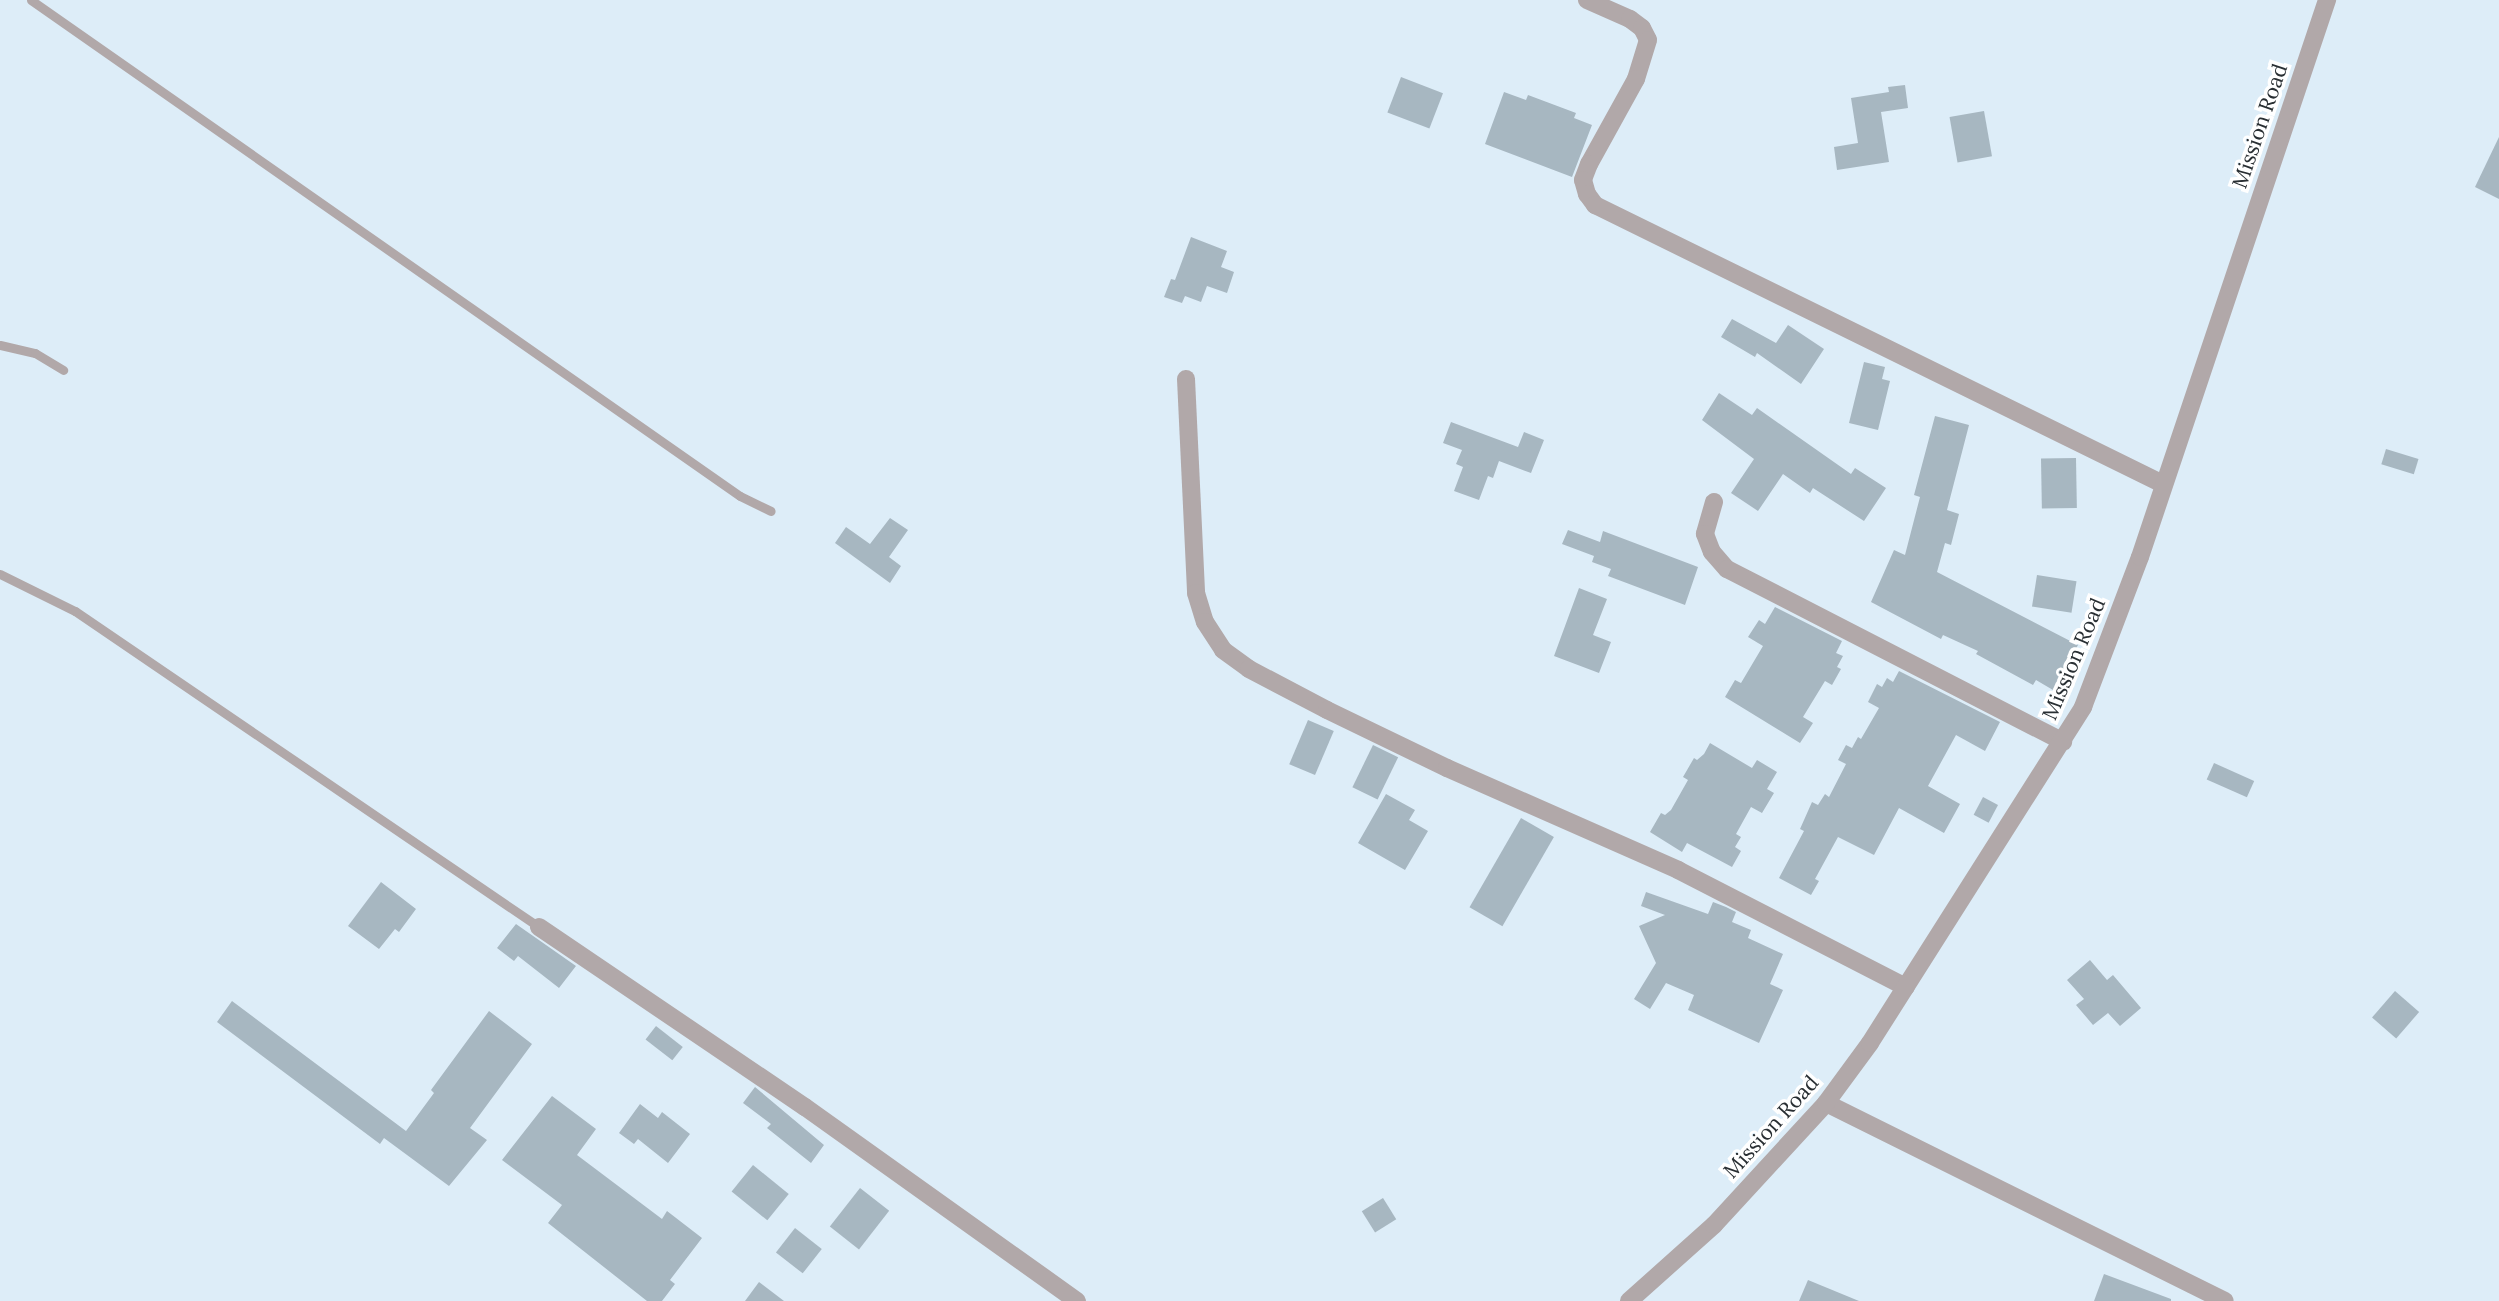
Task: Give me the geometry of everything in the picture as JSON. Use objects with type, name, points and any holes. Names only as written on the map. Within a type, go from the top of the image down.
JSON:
[{"type":"street","points":[[1587,0],[1630,19],[1642,28],[1648,40],[1636,79],[1589,164],[1583,180],[1587,194],[1595,205],[2163,484]]},
{"type":"street","name":"Mission Road","points":[[1629,1301],[1714,1225],[1826,1103],[1906,987],[2063,742],[2098,671],[2327,0]]},
{"type":"street","points":[[1186,379],[1196,593],[1205,622],[1223,650],[1249,669],[1339,716],[1472,780],[1678,870],[1906,987]]},
{"type":"street","points":[[1714,502],[1705,534],[1712,552],[1727,569],[2063,742]]},
{"type":"street","points":[[539,927],[804,1107],[1077,1301]]},
{"type":"street","points":[[1826,1103],[2225,1301]]},
{"type":"lane","points":[[30,0],[740,496],[771,512]]},
{"type":"lane","points":[[0,345],[36,353],[63,370]]},
{"type":"lane","points":[[0,574],[75,611],[539,927]]},
{"type":"building","points":[[1401,77],[1443,93],[1429,129],[1387,112]]},
{"type":"building","points":[[1905,85],[1908,108],[1881,112],[1889,162],[1837,170],[1834,147],[1858,143],[1851,98],[1889,92],[1888,87]]},
{"type":"building","points":[[1504,92],[1526,100],[1528,95],[1576,113],[1574,118],[1592,125],[1572,177],[1485,144]]},
{"type":"building","points":[[1984,111],[1992,156],[1958,162],[1950,117]]},
{"type":"building","points":[[2499,137],[2499,199],[2475,187]]},
{"type":"building","points":[[1191,237],[1227,251],[1221,267],[1234,272],[1227,293],[1207,286],[1201,302],[1185,296],[1182,303],[1164,297],[1171,279],[1175,280]]},
{"type":"building","points":[[1732,319],[1776,343],[1788,325],[1824,349],[1801,384],[1757,353],[1755,357],[1721,337]]},
{"type":"building","points":[[1864,362],[1885,367],[1882,379],[1890,381],[1878,430],[1849,423]]},
{"type":"building","points":[[1719,393],[1752,415],[1757,408],[1851,474],[1855,468],[1886,488],[1864,521],[1813,488],[1810,493],[1783,474],[1758,511],[1731,493],[1754,459],[1702,420]]},
{"type":"building","points":[[1935,416],[1969,425],[1947,510],[1959,514],[1951,545],[1945,543],[1937,572],[2078,645],[2053,690],[2036,680],[2033,685],[1976,654],[1978,651],[1943,635],[1941,639],[1871,602],[1894,550],[1905,555],[1920,497],[1914,495]]},
{"type":"building","points":[[1451,422],[1518,447],[1524,432],[1544,440],[1531,473],[1499,461],[1493,478],[1488,476],[1479,500],[1454,491],[1463,467],[1456,464],[1462,450],[1443,443]]},
{"type":"building","points":[[2386,449],[2419,459],[2414,474],[2381,464]]},
{"type":"building","points":[[2076,458],[2077,508],[2042,509],[2041,459]]},
{"type":"building","points":[[890,518],[908,530],[889,557],[901,566],[890,583],[835,543],[846,527],[870,544]]},
{"type":"building","points":[[1568,530],[1600,542],[1603,531],[1698,567],[1685,605],[1608,576],[1611,569],[1592,562],[1594,556],[1562,544]]},
{"type":"building","points":[[2037,575],[2077,581],[2072,613],[2032,607]]},
{"type":"building","points":[[1579,588],[1607,599],[1593,635],[1611,642],[1599,673],[1554,656]]},
{"type":"building","points":[[1775,607],[1842,641],[1836,653],[1843,656],[1837,667],[1841,669],[1832,685],[1825,681],[1803,717],[1813,723],[1800,743],[1725,697],[1735,680],[1741,683],[1763,646],[1748,637],[1759,620],[1765,624]]},
{"type":"building","points":[[1899,671],[2000,722],[1985,751],[1956,735],[1928,786],[1960,804],[1944,833],[1899,808],[1874,855],[1838,837],[1815,879],[1819,881],[1811,895],[1779,878],[1804,831],[1800,829],[1812,802],[1818,805],[1825,794],[1829,797],[1846,764],[1838,760],[1846,745],[1852,748],[1858,737],[1861,739],[1879,708],[1868,702],[1877,684],[1882,687],[1887,678],[1893,682]]},
{"type":"building","points":[[1308,720],[1334,731],[1315,775],[1289,764]]},
{"type":"building","points":[[1710,743],[1752,768],[1757,760],[1777,772],[1767,789],[1774,793],[1762,813],[1751,807],[1736,834],[1741,837],[1735,847],[1741,851],[1732,867],[1687,843],[1682,852],[1650,832],[1661,813],[1665,815],[1671,810],[1688,780],[1683,777],[1694,758],[1697,760],[1704,754]]},
{"type":"building","points":[[1373,745],[1398,757],[1378,800],[1352,787]]},
{"type":"building","points":[[2214,763],[2254,781],[2247,797],[2207,779]]},
{"type":"building","points":[[1386,794],[1415,810],[1409,820],[1428,831],[1405,870],[1358,843]]},
{"type":"building","points":[[1983,797],[1998,805],[1989,823],[1974,815]]},
{"type":"building","points":[[1521,818],[1554,837],[1502,926],[1470,907]]},
{"type":"building","points":[[381,882],[416,909],[399,932],[395,929],[379,949],[348,926]]},
{"type":"building","points":[[1646,892],[1708,914],[1713,902],[1726,907],[1736,912],[1732,922],[1751,930],[1748,938],[1783,954],[1770,984],[1783,990],[1759,1043],[1688,1010],[1694,995],[1666,983],[1650,1009],[1634,999],[1656,963],[1639,926],[1665,915],[1641,906]]},
{"type":"building","points":[[516,924],[576,966],[559,988],[518,956],[514,961],[497,948]]},
{"type":"building","points":[[2090,960],[2107,980],[2113,975],[2141,1008],[2120,1026],[2108,1013],[2093,1025],[2076,1005],[2084,999],[2067,980]]},
{"type":"building","points":[[2395,991],[2419,1012],[2396,1038],[2372,1017]]},
{"type":"building","points":[[232,1001],[406,1131],[434,1093],[431,1090],[489,1011],[532,1044],[470,1128],[487,1140],[449,1186],[384,1138],[380,1144],[217,1022]]},
{"type":"building","points":[[656,1026],[683,1047],[672,1060],[646,1039]]},
{"type":"building","points":[[755,1087],[824,1145],[811,1163],[767,1128],[771,1124],[743,1103]]},
{"type":"building","points":[[552,1096],[596,1129],[577,1155],[662,1219],[667,1211],[702,1238],[670,1280],[675,1284],[662,1301],[647,1301],[548,1223],[562,1205],[502,1160]]},
{"type":"building","points":[[640,1104],[658,1118],[662,1112],[690,1134],[668,1163],[638,1139],[634,1144],[619,1133]]},
{"type":"building","points":[[753,1165],[789,1194],[767,1220],[732,1191]]},
{"type":"building","points":[[860,1188],[889,1211],[859,1249],[830,1227]]},
{"type":"building","points":[[1383,1198],[1396,1219],[1375,1232],[1362,1211]]},
{"type":"building","points":[[795,1228],[822,1249],[803,1273],[776,1252]]},
{"type":"building","points":[[2104,1274],[2171,1299],[2171,1301],[2094,1301]]},
{"type":"building","points":[[1808,1280],[1859,1301],[1799,1301]]},
{"type":"building","points":[[759,1282],[784,1301],[745,1301]]}]
